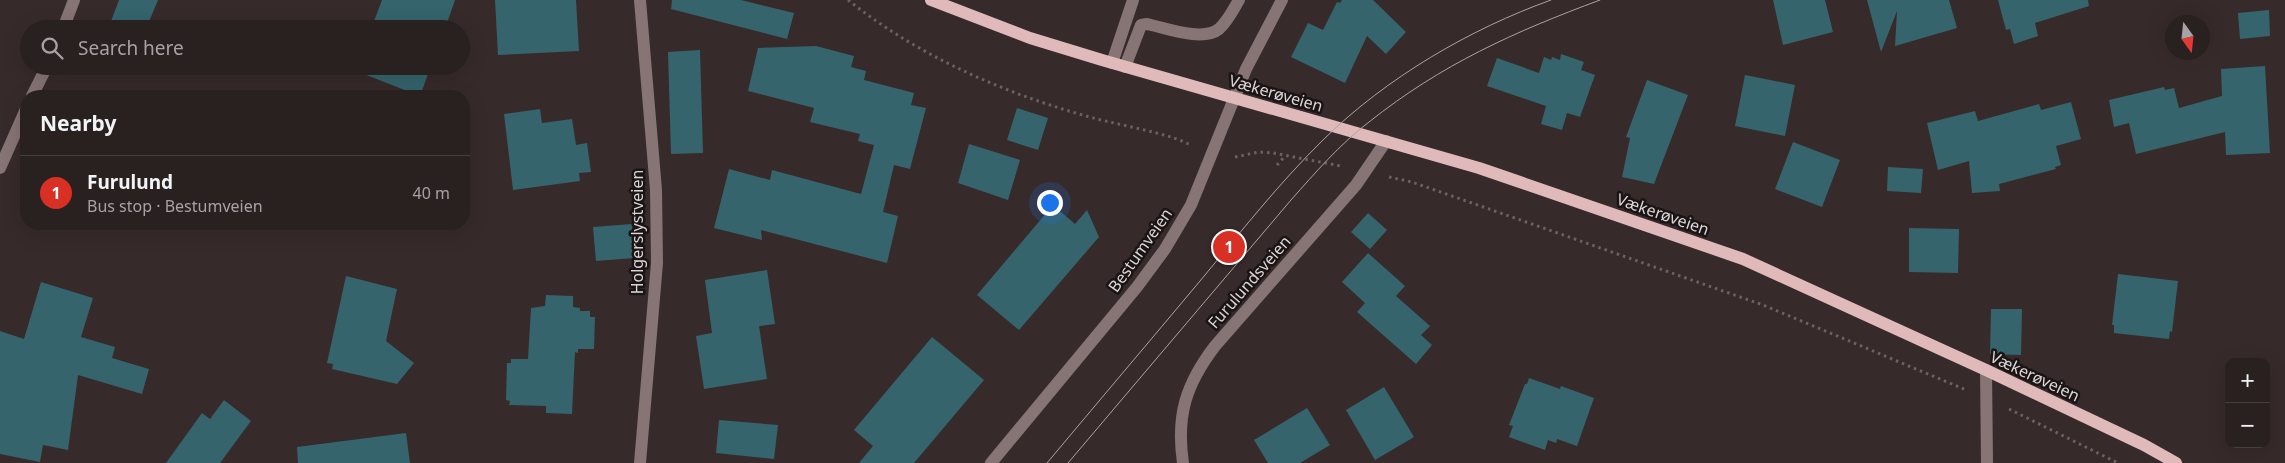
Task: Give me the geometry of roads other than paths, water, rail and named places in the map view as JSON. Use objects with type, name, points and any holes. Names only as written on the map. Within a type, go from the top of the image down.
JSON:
[{"type":"main road","name":"Vækerøveien","points":[[931,0],[1030,38],[1479,168],[1743,259],[1986,370],[2144,445],[2176,463]]},
{"type":"street","points":[[66,20],[74,0]]},
{"type":"street","name":"Holgerslystveien","points":[[640,0],[656,190],[656,263],[640,463]]},
{"type":"street","points":[[1112,63],[1133,0]]},
{"type":"street","points":[[1125,67],[1141,25],[1148,24],[1193,35],[1204,34],[1217,30],[1228,20],[1239,0]]},
{"type":"street","name":"Bestumveien","points":[[991,463],[1137,287],[1165,249],[1191,204],[1258,43],[1282,0]]},
{"type":"street","points":[[35,90],[42,75]]},
{"type":"street","points":[[0,168],[3,151],[20,120]]},
{"type":"street","name":"Furulundsveien","points":[[1183,463],[1181,423],[1191,382],[1199,366],[1366,172],[1386,141]]},
{"type":"street","points":[[1986,370],[1987,463]]},
{"type":"tram line","points":[[1047,463],[1276,191],[1324,139],[1374,96],[1430,58],[1490,25],[1551,0]]},
{"type":"tram line","points":[[1068,463],[1291,200],[1328,159],[1358,131],[1396,101],[1451,66],[1508,37],[1600,0]]},
{"type":"place","name":"Furulund","points":[[1229,247]]}]
